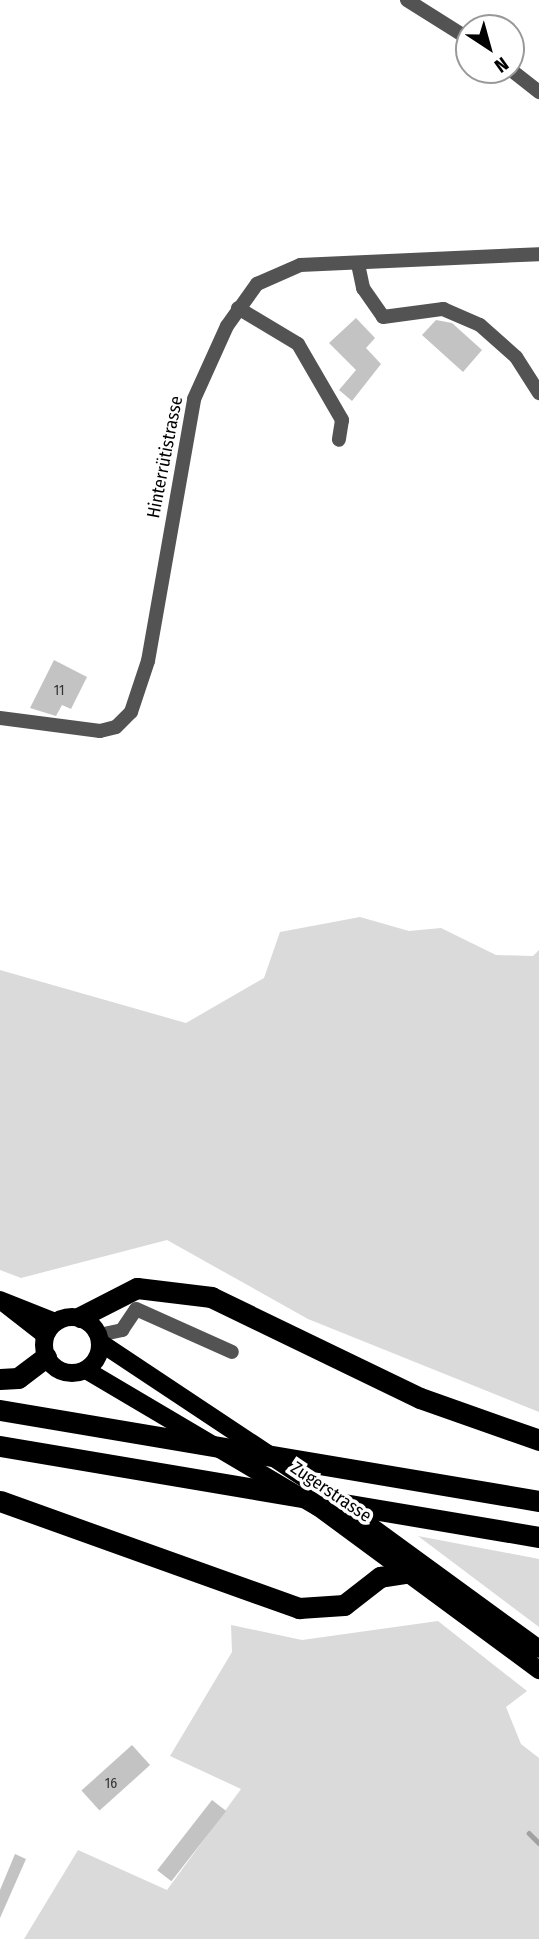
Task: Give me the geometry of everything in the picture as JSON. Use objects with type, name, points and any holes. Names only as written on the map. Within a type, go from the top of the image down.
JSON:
[{"type":"highway","points":[[80,1317],[137,1287],[211,1297],[420,1398],[539,1440]]},
{"type":"highway","points":[[0,1379],[18,1378],[46,1357]]},
{"type":"highway","points":[[0,1410],[539,1501]]},
{"type":"highway","points":[[0,1446],[539,1537]]},
{"type":"highway","points":[[0,1501],[299,1608],[344,1605],[380,1577],[411,1572]]},
{"type":"main road","points":[[1,1300],[50,1328],[80,1317]]},
{"type":"main road","name":"Zugerstrasse","points":[[80,1317],[100,1339],[322,1489],[539,1649]]},
{"type":"main road","points":[[46,1357],[50,1328]]},
{"type":"main road","points":[[86,1370],[100,1339]]},
{"type":"main road","name":"Zugerstrasse","points":[[46,1357],[59,1370],[86,1370],[179,1420],[411,1572],[539,1670]]},
{"type":"lane","points":[[407,0],[455,30]]},
{"type":"lane","points":[[525,81],[539,92]]},
{"type":"lane","name":"Hinterrütistrasse","points":[[0,718],[100,731],[116,727],[131,712],[148,661],[194,399],[238,308],[257,284],[280,270],[539,254]]},
{"type":"lane","points":[[358,264],[363,288],[383,317],[443,309],[480,325],[516,357],[539,393]]},
{"type":"lane","points":[[238,308],[298,344],[342,420],[339,440]]},
{"type":"lane","points":[[100,1339],[122,1330],[136,1309],[232,1352]]},
{"type":"shaded area","points":[[360,917],[409,931],[441,928],[496,955],[533,956],[539,950],[539,1412],[308,1319],[167,1240],[21,1278],[0,1270],[0,970],[186,1023],[264,978],[280,932]]},
{"type":"shaded area","points":[[418,1536],[539,1559],[539,1627]]},
{"type":"shaded area","points":[[438,1621],[527,1691],[506,1707],[521,1744],[539,1758],[539,1939],[24,1939],[78,1850],[167,1890],[241,1789],[170,1756],[232,1652],[231,1625],[302,1640]]},
{"type":"building","points":[[356,318],[375,338],[366,348],[381,364],[352,401],[339,390],[356,370],[329,343]]},
{"type":"building","points":[[436,320],[452,323],[482,350],[463,372],[422,335]]},
{"type":"building","points":[[54,660],[87,677],[71,709],[62,705],[56,716],[30,708]]},
{"type":"building","points":[[132,1745],[150,1765],[100,1811],[81,1791]]},
{"type":"building","points":[[212,1800],[226,1811],[171,1881],[157,1870]]},
{"type":"building","points":[[15,1854],[26,1859],[0,1918],[0,1890]]},
{"type":"waterway","points":[[529,1833],[539,1843]]}]
